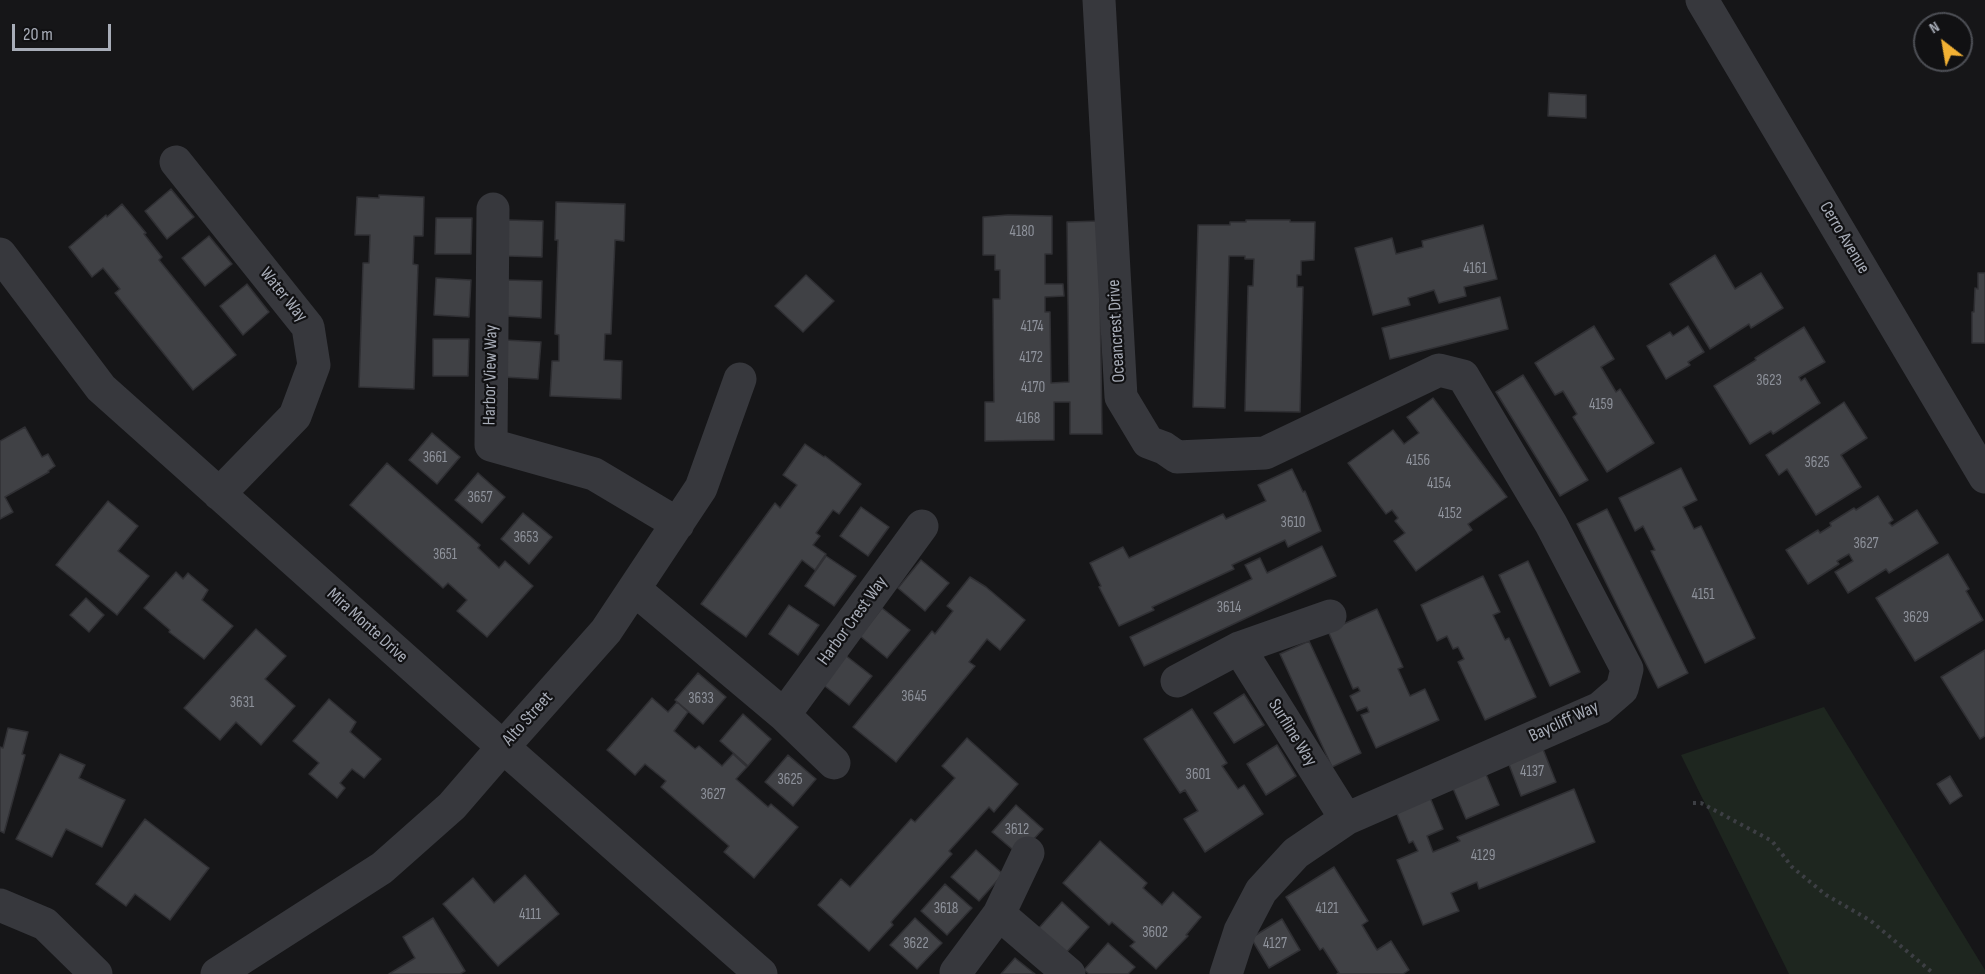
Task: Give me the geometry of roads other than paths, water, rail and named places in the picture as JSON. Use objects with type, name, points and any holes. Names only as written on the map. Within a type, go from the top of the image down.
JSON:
[{"type":"street","name":"Oceancrest Drive","points":[[1099,0],[1121,398],[1148,442],[1164,448],[1177,457],[1265,453],[1439,370],[1446,372]]},
{"type":"street","name":"Cerro Avenue","points":[[1702,0],[1985,477]]},
{"type":"street","name":"Water Way","points":[[176,162],[308,327],[314,365],[295,416],[219,494]]},
{"type":"street","name":"Harbor View Way","points":[[493,209],[491,445],[594,474],[678,524]]},
{"type":"street","name":"Mira Monte Drive","points":[[0,254],[10,290],[101,388],[761,974]]},
{"type":"street","name":"Baycliff Way","points":[[1226,974],[1240,931],[1261,891],[1296,853],[1346,819],[1600,708],[1622,689],[1627,669],[1551,524],[1462,376],[1446,372]]},
{"type":"street","name":"Alto Street","points":[[218,974],[382,868],[452,806],[606,631],[701,488],[740,379]]},
{"type":"street","name":"Harbor Crest Way","points":[[784,715],[922,526]]},
{"type":"street","points":[[634,589],[784,715],[834,763]]},
{"type":"street","points":[[1177,681],[1239,648],[1330,616]]},
{"type":"street","name":"Surfline Way","points":[[1239,648],[1346,819]]},
{"type":"street","points":[[956,972],[999,914],[1028,853]]},
{"type":"street","points":[[0,905],[45,924],[96,974]]},
{"type":"street","points":[[999,914],[1069,974]]}]
